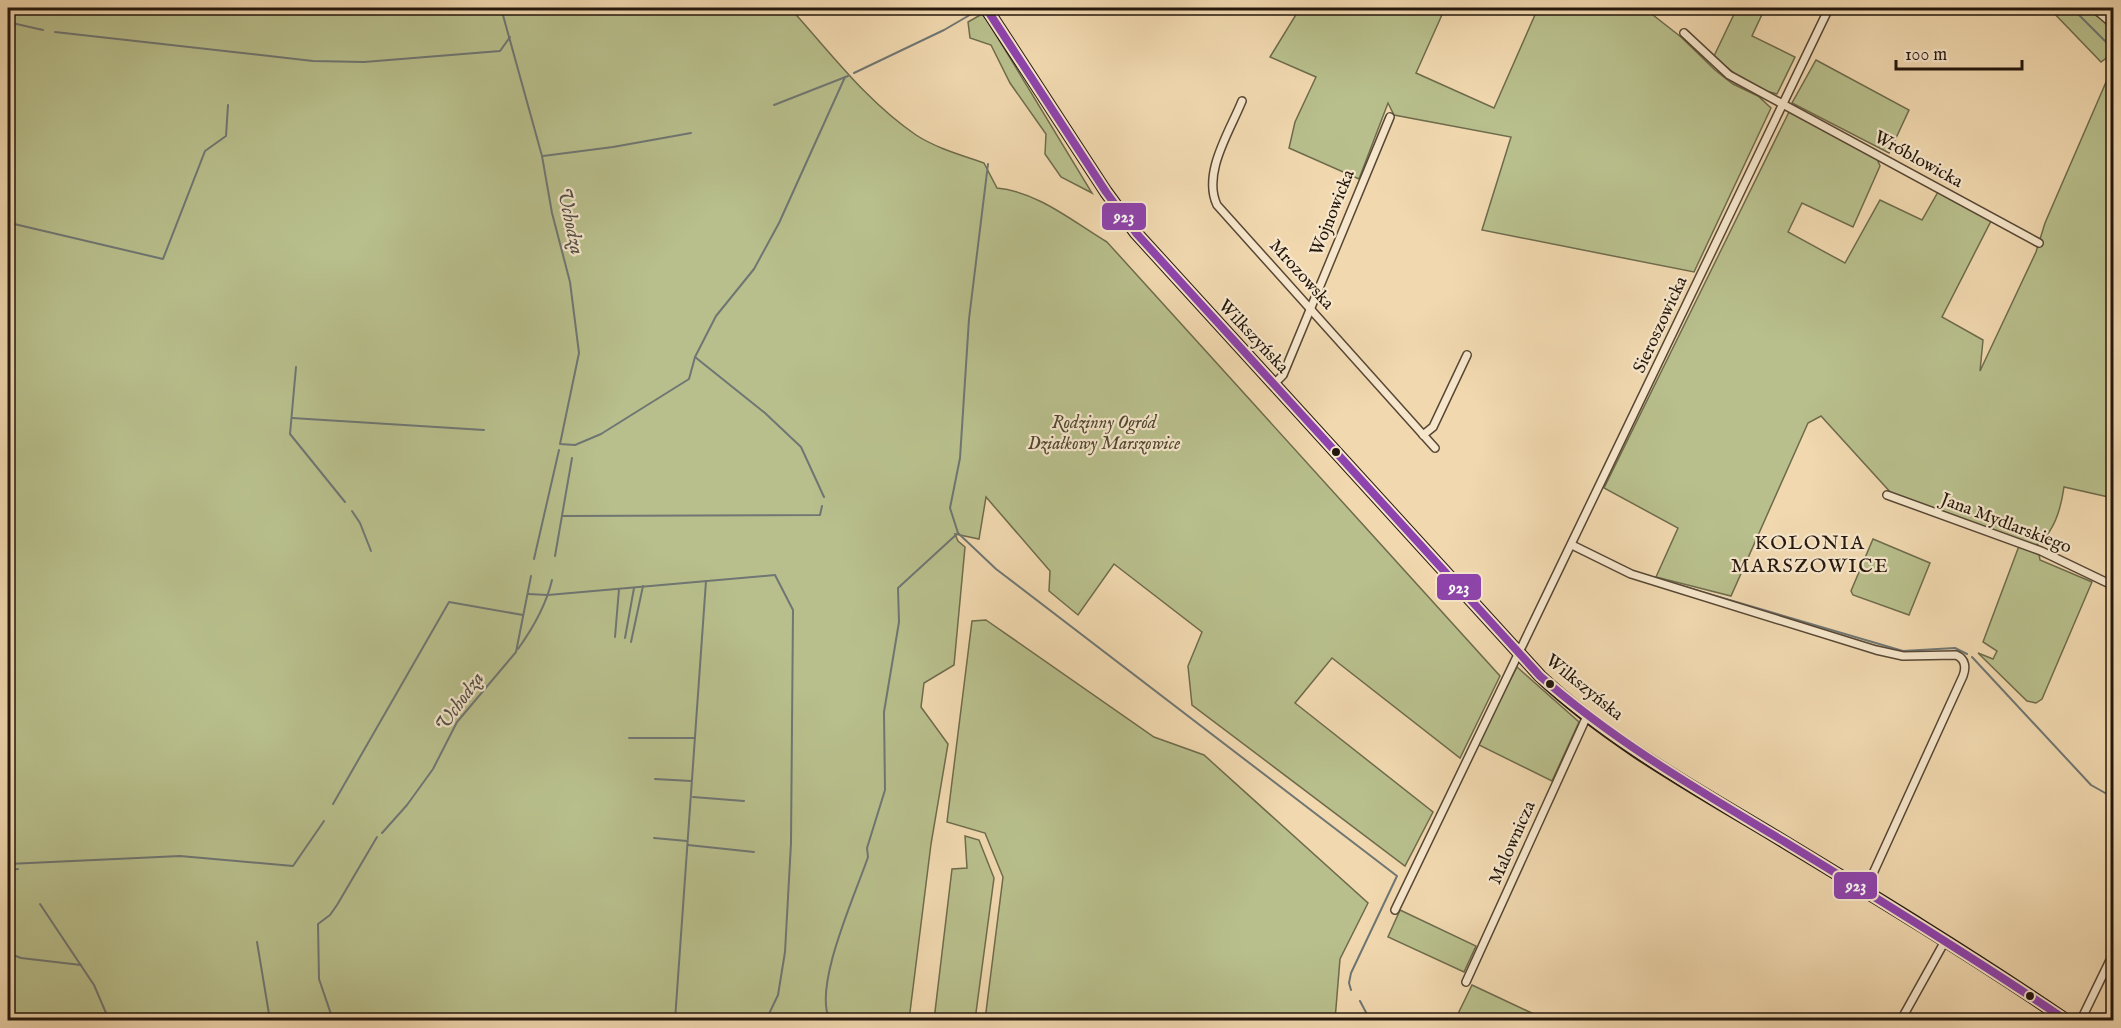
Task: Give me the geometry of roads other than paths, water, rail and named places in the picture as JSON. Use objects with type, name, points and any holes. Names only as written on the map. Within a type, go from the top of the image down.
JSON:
[{"type":"street","name":"Wilkszyńska","points":[[986,8],[1131,227],[1517,652],[1587,716],[1685,782],[1865,891],[2066,1020]]},
{"type":"street","name":"Sieroszowicka","points":[[1395,910],[1517,652],[1572,545],[1829,8]]},
{"type":"street","points":[[2094,8],[2114,25]]},
{"type":"street","name":"Wróblowicka","points":[[1684,33],[1729,75],[2039,243]]},
{"type":"street","name":"Mrozowska","points":[[1242,101],[1214,170],[1214,198],[1217,205],[1435,448]]},
{"type":"street","name":"Wojnowicka","points":[[1274,384],[1283,375],[1390,117]]},
{"type":"street","points":[[1423,435],[1433,427],[1467,355]]},
{"type":"street","name":"Jana Mydlarskiego","points":[[1887,495],[2041,551],[2114,586]]},
{"type":"street","points":[[1572,545],[1630,574],[1876,650],[1903,656],[1956,656],[1962,660],[1965,668],[1963,676],[1865,891]]},
{"type":"street","name":"Malownicza","points":[[1466,982],[1587,716]]},
{"type":"street","points":[[1901,1020],[1945,941]]},
{"type":"street","points":[[2081,1020],[2114,952]]},
{"type":"waterway","points":[[8,23],[12,23],[17,8]]},
{"type":"waterway","points":[[420,8],[452,12],[502,13]]},
{"type":"waterway","points":[[501,8],[542,156],[552,213],[570,282],[579,353],[560,444],[575,445],[601,434],[689,379],[695,357],[716,316],[754,269],[779,223],[845,77]]},
{"type":"waterway","points":[[2072,8],[2114,50]]},
{"type":"waterway","points":[[854,73],[944,30],[980,9]]},
{"type":"waterway","points":[[8,36],[12,23],[43,30]]},
{"type":"waterway","points":[[55,32],[313,61],[364,62],[500,51],[510,37]]},
{"type":"waterway","points":[[774,105],[848,76]]},
{"type":"waterway","points":[[8,227],[10,223],[163,259],[205,151],[226,136],[228,105]]},
{"type":"waterway","points":[[543,156],[613,147],[691,133]]},
{"type":"waterway","points":[[830,1020],[826,1005],[831,964],[868,857],[867,848],[885,790],[884,712],[899,622],[898,588],[958,533],[950,508],[960,458],[969,319],[988,164]]},
{"type":"waterway","points":[[695,357],[765,413],[801,447],[824,497]]},
{"type":"waterway","points":[[296,367],[290,434],[345,502]]},
{"type":"waterway","points":[[292,418],[484,430]]},
{"type":"waterway","name":"Uchodza","points":[[534,559],[559,450]]},
{"type":"waterway","points":[[555,556],[572,458]]},
{"type":"waterway","points":[[563,516],[820,515],[822,506]]},
{"type":"waterway","points":[[352,511],[360,523],[371,551]]},
{"type":"waterway","points":[[958,533],[996,569],[1397,876],[1351,973],[1349,983],[1351,990]]},
{"type":"waterway","points":[[528,594],[548,595],[775,575],[793,610],[791,843],[785,952],[778,995],[766,1020]]},
{"type":"waterway","name":"Uchodza","points":[[382,833],[407,805],[433,769],[457,722],[516,652],[531,576]]},
{"type":"waterway","points":[[518,649],[538,616],[552,580]]},
{"type":"waterway","points":[[675,1020],[706,581]]},
{"type":"waterway","points":[[1675,584],[1903,651],[1955,648],[1967,654]]},
{"type":"waterway","points":[[631,642],[643,586]]},
{"type":"waterway","points":[[625,638],[634,588]]},
{"type":"waterway","points":[[615,637],[619,589]]},
{"type":"waterway","points":[[333,804],[449,602],[523,615]]},
{"type":"waterway","points":[[1972,657],[2091,785],[2114,798]]},
{"type":"waterway","points":[[629,738],[695,738]]},
{"type":"waterway","points":[[655,779],[691,781]]},
{"type":"waterway","points":[[693,797],[744,801]]},
{"type":"waterway","points":[[8,864],[180,856],[293,866],[324,821]]},
{"type":"waterway","name":"Uchodza","points":[[333,1020],[319,979],[318,924],[330,915],[337,905],[377,837]]},
{"type":"waterway","points":[[654,838],[687,841]]},
{"type":"waterway","points":[[688,845],[754,852]]},
{"type":"waterway","points":[[8,870],[18,869]]},
{"type":"waterway","points":[[40,904],[94,985],[109,1020]]},
{"type":"waterway","points":[[257,942],[270,1020]]},
{"type":"waterway","points":[[8,953],[21,958],[81,965]]},
{"type":"waterway","points":[[1360,1001],[1370,1020]]},
{"type":"waterway","points":[[591,1020],[592,1018],[614,1020]]},
{"type":"district","name":"KOLONIA MARSZOWICE","points":[[1810,554]]},
{"type":"park label","name":"Rodzinny Ogród Działkowy Marszowice","points":[[1104,433]]}]
